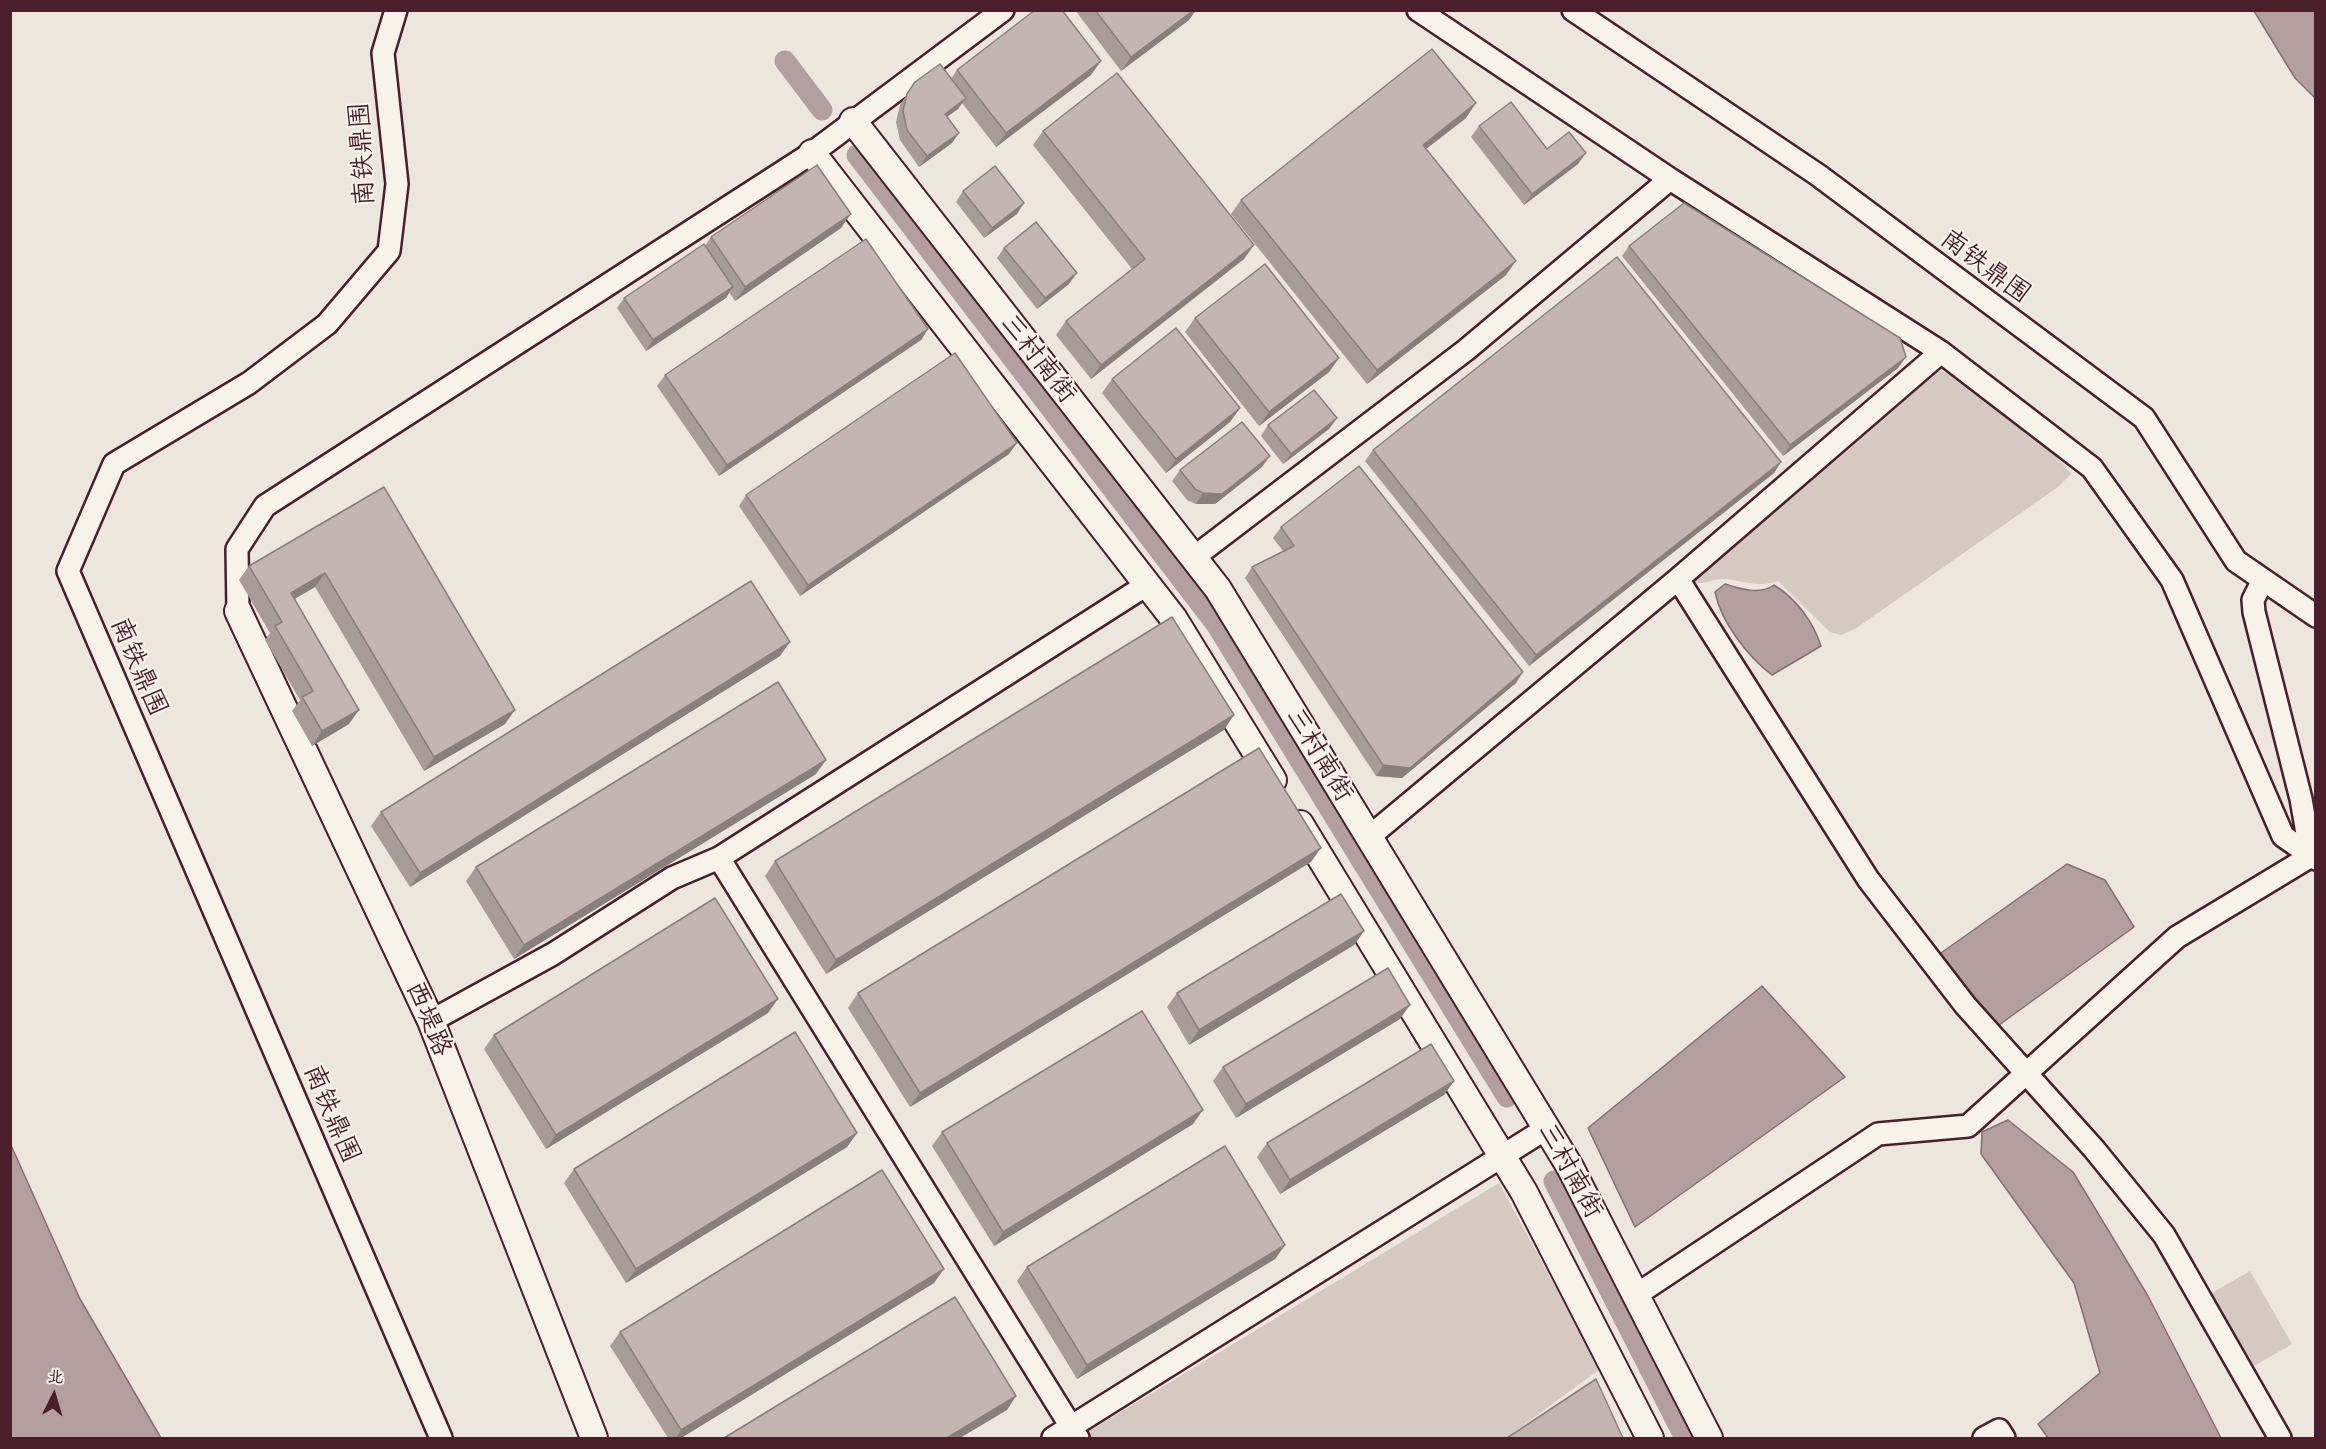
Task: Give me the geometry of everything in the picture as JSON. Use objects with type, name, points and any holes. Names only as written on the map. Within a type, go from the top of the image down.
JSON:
[{"type":"street","name":"南铁鼎围","points":[[396,10],[384,53],[397,184],[389,251],[327,324],[249,383],[114,464],[68,571],[441,1438]]},
{"type":"street","points":[[238,611],[237,549],[265,506],[812,153],[1003,10]]},
{"type":"street","points":[[1419,10],[1670,179],[1941,352],[2092,468],[2172,580],[2283,836],[2313,857]]},
{"type":"street","name":"南铁鼎围","points":[[1573,10],[1818,175],[2144,418],[2236,561],[2316,616]]},
{"type":"street","name":"三村南街","points":[[853,121],[1218,589],[1570,1167],[1709,1438]]},
{"type":"street","name":"三村南街","points":[[812,153],[1174,619],[1524,1192],[1650,1438]]},
{"type":"street","points":[[1193,558],[1466,350],[1670,179]]},
{"type":"street","points":[[1369,837],[1678,579],[1941,352]]},
{"type":"street","points":[[1678,579],[1868,879],[1965,1005],[2026,1076],[2094,1149],[2164,1235],[2280,1438]]},
{"type":"street","points":[[2263,580],[2253,600],[2254,612],[2301,799],[2313,857]]},
{"type":"street","points":[[431,1021],[552,954],[672,878],[719,858],[1148,584]]},
{"type":"street","name":"西堤路","points":[[238,611],[431,1021],[594,1438]]},
{"type":"street","points":[[1636,1295],[1878,1134],[1968,1126],[2026,1076],[2177,937],[2313,857]]},
{"type":"street","points":[[719,858],[1075,1433]]},
{"type":"street","points":[[1053,1438],[1075,1433],[1547,1128]]},
{"type":"street","points":[[1984,1438],[1999,1430],[2004,1438]]},
{"type":"shaded area","points":[[2254,11],[2315,11],[2315,98],[2295,78]]},
{"type":"shaded area","points":[[1935,369],[1965,384],[2008,414],[2048,448],[2071,474],[2058,487],[1855,629],[1841,635],[1830,632],[1778,581],[1758,584],[1725,579],[1704,583],[1687,581]]},
{"type":"shaded area","points":[[1725,584],[1756,590],[1763,590],[1774,585],[1790,597],[1803,612],[1814,628],[1821,646],[1772,675],[1745,649],[1729,627],[1715,592]]},
{"type":"shaded area","points":[[2067,864],[2105,880],[2134,927],[1995,1028],[1931,960]]},
{"type":"shaded area","points":[[1762,986],[1845,1077],[1635,1227],[1588,1128]]},
{"type":"shaded area","points":[[2008,1120],[2073,1172],[2148,1296],[2221,1438],[2048,1438],[2038,1424],[2100,1373],[2074,1283],[1981,1154],[1982,1132]]},
{"type":"shaded area","points":[[10,1143],[80,1299],[161,1438],[11,1438]]},
{"type":"shaded area","points":[[1499,1183],[1600,1369],[1506,1438],[1089,1438],[1086,1433]]},
{"type":"shaded area","points":[[2250,1271],[2292,1344],[2254,1366],[2212,1293]]},
{"type":"building","points":[[1035,10],[1062,10],[1101,61],[1006,133],[957,70]]},
{"type":"building","points":[[1095,10],[1194,10],[1131,57]]},
{"type":"building","points":[[1432,49],[1476,103],[1423,145],[1516,261],[1377,370],[1241,200]]},
{"type":"building","points":[[940,64],[966,98],[945,114],[959,133],[927,156],[907,130],[903,111],[907,94],[915,82]]},
{"type":"building","points":[[1117,73],[1254,245],[1101,365],[1066,321],[1145,259],[1043,131]]},
{"type":"building","points":[[1511,102],[1547,149],[1569,132],[1586,153],[1532,194],[1479,126]]},
{"type":"building","points":[[817,165],[851,214],[745,287],[711,237]]},
{"type":"building","points":[[995,166],[1024,203],[992,228],[963,191]]},
{"type":"building","points":[[1684,203],[1900,338],[1906,357],[1790,445],[1629,246]]},
{"type":"building","points":[[1036,222],[1077,273],[1045,298],[1004,248]]},
{"type":"building","points":[[866,239],[928,329],[727,465],[665,375]]},
{"type":"building","points":[[704,244],[733,287],[653,340],[624,298]]},
{"type":"building","points":[[1617,257],[1781,462],[1536,655],[1373,450]]},
{"type":"building","points":[[1265,264],[1339,358],[1269,412],[1195,318]]},
{"type":"building","points":[[1176,328],[1240,408],[1176,459],[1112,379]]},
{"type":"building","points":[[955,353],[1017,443],[808,585],[746,495]]},
{"type":"building","points":[[1314,390],[1337,418],[1291,454],[1268,425]]},
{"type":"building","points":[[1242,422],[1270,456],[1222,494],[1203,493],[1195,489],[1180,470]]},
{"type":"building","points":[[1359,466],[1523,672],[1410,768],[1383,765],[1252,567],[1294,546],[1281,527]]},
{"type":"building","points":[[384,487],[515,710],[434,757],[325,573],[291,593],[359,710],[322,731],[302,697],[313,691],[275,626],[282,622],[249,566]]},
{"type":"building","points":[[751,581],[790,642],[420,873],[381,812]]},
{"type":"building","points":[[1172,617],[1234,715],[836,960],[775,861]]},
{"type":"building","points":[[778,682],[826,760],[524,945],[476,867]]},
{"type":"building","points":[[1259,748],[1321,848],[920,1093],[858,993]]},
{"type":"building","points":[[1341,894],[1364,931],[1199,1030],[1177,993]]},
{"type":"building","points":[[715,898],[778,999],[556,1135],[494,1035]]},
{"type":"building","points":[[1388,968],[1410,1005],[1246,1104],[1223,1067]]},
{"type":"building","points":[[1142,1011],[1203,1110],[1003,1232],[942,1132]]},
{"type":"building","points":[[795,1032],[857,1133],[636,1269],[574,1169]]},
{"type":"building","points":[[1431,1044],[1454,1081],[1290,1180],[1267,1143]]},
{"type":"building","points":[[1225,1146],[1285,1245],[1087,1365],[1027,1267]]},
{"type":"building","points":[[882,1170],[944,1269],[681,1430],[620,1332]]},
{"type":"building","points":[[955,1297],[1016,1396],[947,1438],[724,1438]]},
{"type":"building","points":[[1596,1379],[1623,1438],[1507,1438]]},
{"type":"waterway","points":[[785,61],[822,110]]},
{"type":"waterway","points":[[857,155],[1216,624],[1507,1097]]},
{"type":"waterway","points":[[1554,1181],[1685,1438]]}]
